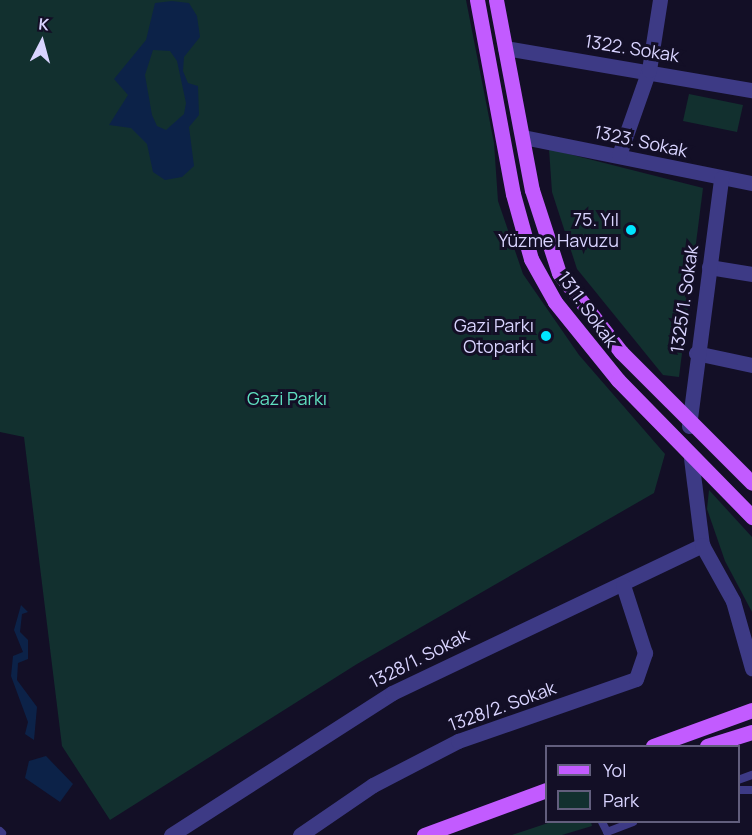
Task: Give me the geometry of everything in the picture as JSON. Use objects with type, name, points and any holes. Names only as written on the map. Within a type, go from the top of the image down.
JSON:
[{"type":"main road","name":"1311. Sokak","points":[[477,0],[513,194],[531,259],[585,340],[691,458],[752,517]]},
{"type":"main road","name":"1311. Sokak","points":[[496,0],[537,212],[559,273],[621,352],[689,426],[752,483]]},
{"type":"main road","points":[[657,745],[752,710]]},
{"type":"main road","points":[[713,745],[752,732]]},
{"type":"main road","points":[[424,835],[545,790]]},
{"type":"street","points":[[619,155],[649,70],[660,0]]},
{"type":"street","name":"1322. Sokak","points":[[506,48],[649,70],[752,90]]},
{"type":"street","name":"1323. Sokak","points":[[523,137],[752,183]]},
{"type":"street","name":"1325/1. Sokak","points":[[689,426],[696,352],[721,178]]},
{"type":"street","points":[[709,267],[752,274]]},
{"type":"street","points":[[696,352],[752,365]]},
{"type":"street","points":[[691,458],[702,545],[733,602],[752,668]]},
{"type":"street","name":"1328/1. Sokak","points":[[171,835],[392,693],[623,585],[702,545]]},
{"type":"street","name":"1328/2. Sokak","points":[[300,835],[373,785],[458,741],[636,679],[645,654],[623,585]]},
{"type":"lane","points":[[602,823],[607,832],[630,823]]},
{"type":"green space","name":"Gazi Parkı","points":[[0,0],[466,0],[494,143],[498,201],[523,274],[579,355],[665,454],[654,493],[357,664],[110,820],[62,746],[24,437],[0,432]]},
{"type":"green space","points":[[689,94],[743,105],[737,132],[683,121]]},
{"type":"green space","name":"75. Yıl Yüzme Havuzu","points":[[549,149],[703,188],[679,377],[663,375],[577,269],[552,192]]},
{"type":"green space","points":[[709,490],[752,537],[752,612],[725,561],[707,509]]},
{"type":"green space","points":[[548,823],[591,823],[592,826],[562,835],[512,835]]},
{"type":"water","points":[[172,1],[189,3],[197,16],[200,37],[184,57],[183,71],[188,83],[198,86],[199,115],[189,127],[194,166],[182,177],[165,180],[153,172],[147,144],[131,128],[109,125],[128,95],[114,79],[146,40],[155,3]],"holes":[[[153,50],[170,51],[177,61],[186,103],[184,114],[166,130],[157,126],[152,115],[145,75]]]},
{"type":"water","points":[[21,605],[28,612],[22,614],[20,632],[28,640],[28,659],[18,663],[17,680],[37,707],[34,740],[25,734],[28,722],[11,676],[13,656],[23,652],[14,630]]},
{"type":"water","points":[[46,756],[73,784],[60,802],[25,778],[29,761]]},
{"type":"place","name":"75. Yıl Yüzme Havuzu","points":[[631,230]]},
{"type":"place","name":"Gazi Parkı Otoparkı","points":[[546,336]]}]
